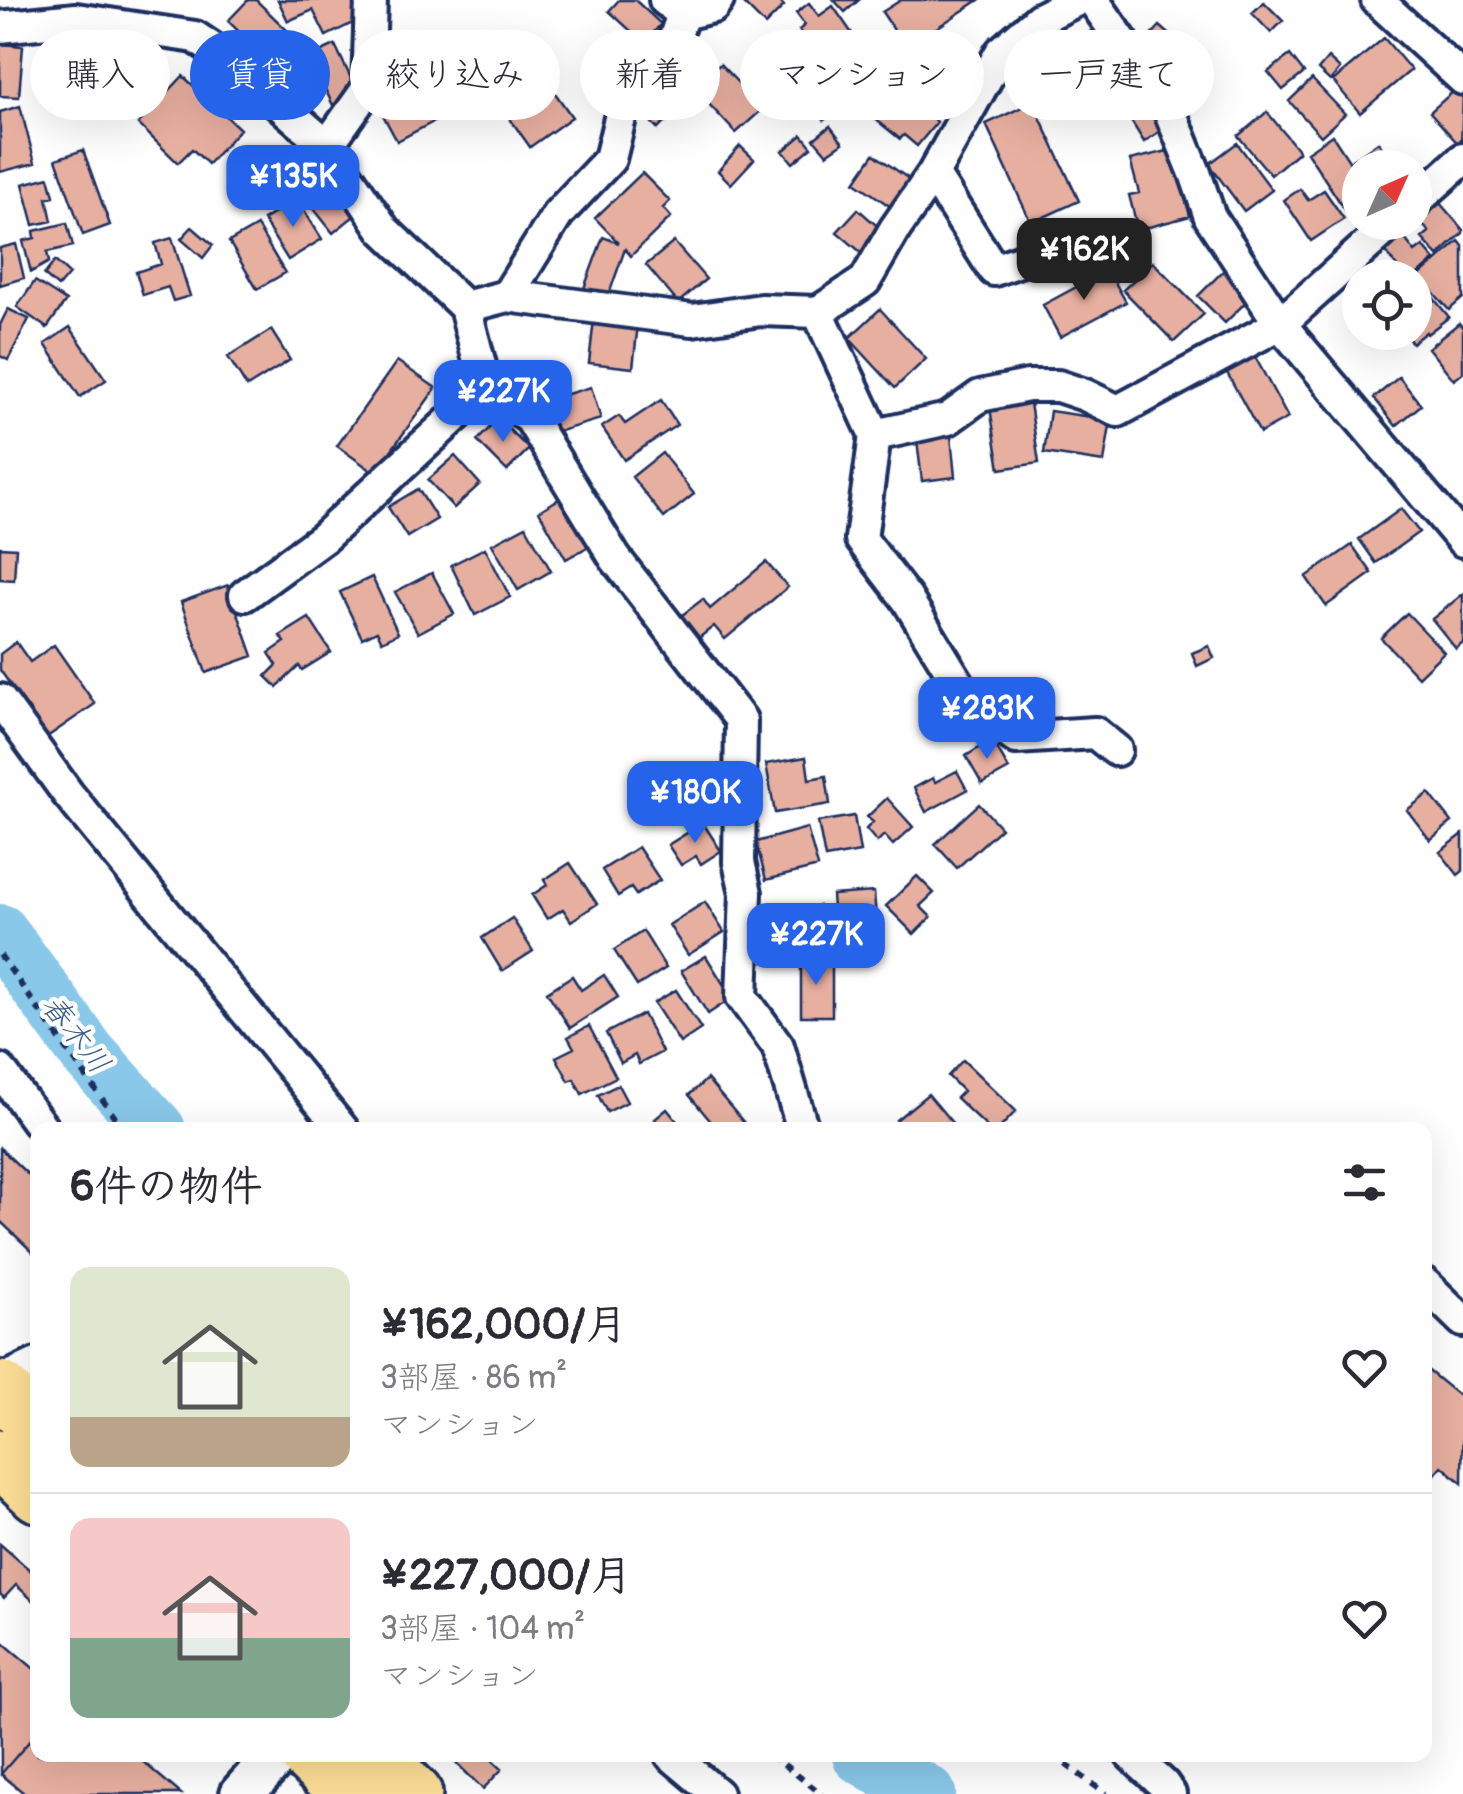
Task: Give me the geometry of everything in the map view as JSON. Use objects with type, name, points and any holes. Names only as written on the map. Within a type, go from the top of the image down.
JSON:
[{"type":"highway","points":[[315,1762],[348,1794]]},
{"type":"highway","points":[[381,1762],[414,1794]]},
{"type":"street","points":[[327,146],[368,88],[371,0]]},
{"type":"street","points":[[508,296],[558,214],[610,159],[624,102],[668,60],[674,7],[712,7],[718,0]]},
{"type":"street","points":[[465,307],[508,296],[692,320],[761,310],[818,312],[864,281],[933,174],[1001,52],[1039,19],[1077,0]]},
{"type":"street","points":[[1093,0],[1168,107],[1210,218],[1280,324],[1463,541]]},
{"type":"street","points":[[1376,0],[1463,79]]},
{"type":"street","points":[[0,27],[76,18],[194,38],[228,60],[327,146],[384,230],[465,307],[486,388],[530,418],[615,558],[741,720],[739,862],[746,893],[742,996],[778,1046],[801,1122]]},
{"type":"street","points":[[1432,186],[1463,158]]},
{"type":"street","points":[[933,174],[994,270],[1075,241]]},
{"type":"street","points":[[874,435],[948,418],[980,396],[1028,386],[1058,386],[1118,412],[1280,324],[1372,240]]},
{"type":"street","points":[[818,312],[874,435],[862,539],[906,599],[972,706],[1016,738],[1095,733],[1116,750]]},
{"type":"street","points":[[245,596],[323,538],[486,388]]},
{"type":"street","points":[[0,700],[68,794],[336,1122]]},
{"type":"street","points":[[0,1070],[38,1122]]},
{"type":"street","points":[[1432,1290],[1460,1314]]},
{"type":"street","points":[[242,1794],[271,1762]]},
{"type":"street","points":[[679,1762],[717,1794]]},
{"type":"street","points":[[1139,1762],[1170,1794]]},
{"type":"path","points":[[0,955],[118,1122]]},
{"type":"path","points":[[781,1762],[822,1794]]},
{"type":"path","points":[[1063,1762],[1106,1794]]},
{"type":"building","points":[[248,0],[256,0],[287,30],[237,30],[228,21]]},
{"type":"building","points":[[278,0],[354,0],[363,18],[330,34],[330,30],[323,30],[313,10],[288,21]]},
{"type":"building","points":[[619,0],[635,0],[661,24],[656,30],[630,30],[609,11]]},
{"type":"building","points":[[778,0],[784,6],[765,25],[741,1]]},
{"type":"building","points":[[834,0],[859,0],[845,12]]},
{"type":"building","points":[[901,0],[979,0],[933,30],[894,30],[882,12]]},
{"type":"building","points":[[1264,2],[1283,21],[1271,33],[1252,13]]},
{"type":"building","points":[[809,3],[819,16],[833,6],[850,30],[799,30],[805,25],[796,13]]},
{"type":"building","points":[[1384,38],[1411,70],[1360,113],[1333,81]]},
{"type":"building","points":[[0,44],[23,46],[19,97],[0,96]]},
{"type":"building","points":[[335,45],[350,76],[350,97],[333,105],[330,99],[330,47]]},
{"type":"building","points":[[1290,55],[1304,73],[1283,90],[1268,72]]},
{"type":"building","points":[[1328,58],[1340,69],[1330,81],[1318,70]]},
{"type":"building","points":[[720,64],[740,85],[740,120],[751,120],[736,133],[720,116]]},
{"type":"building","points":[[183,76],[190,83],[190,120],[230,120],[240,129],[208,164],[192,149],[178,163],[138,124],[142,120],[170,120],[170,90]]},
{"type":"building","points":[[1312,79],[1345,114],[1321,136],[1289,101]]},
{"type":"building","points":[[1458,87],[1463,93],[1461,147],[1430,112]]},
{"type":"building","points":[[560,100],[572,117],[530,147],[511,120],[560,120]]},
{"type":"building","points":[[20,106],[35,163],[0,172],[0,112]]},
{"type":"building","points":[[1267,112],[1299,151],[1271,175],[1238,136]]},
{"type":"building","points":[[1004,116],[1004,120],[1041,120],[1079,201],[1031,223],[986,124]]},
{"type":"building","points":[[386,120],[437,120],[397,141]]},
{"type":"building","points":[[649,120],[667,120],[658,129]]},
{"type":"building","points":[[876,120],[937,122],[917,146],[904,135],[900,139]]},
{"type":"building","points":[[1130,120],[1162,120],[1166,127],[1144,142]]},
{"type":"building","points":[[830,126],[843,143],[827,154],[814,139]]},
{"type":"building","points":[[802,135],[812,147],[793,163],[783,151]]},
{"type":"building","points":[[1332,135],[1342,150],[1342,205],[1307,152]]},
{"type":"building","points":[[1378,142],[1384,150],[1366,150]]},
{"type":"building","points":[[1237,143],[1272,190],[1244,211],[1209,164]]},
{"type":"building","points":[[740,146],[754,159],[731,184],[718,171]]},
{"type":"building","points":[[83,150],[110,225],[83,235],[56,159]]},
{"type":"building","points":[[1172,150],[1190,216],[1138,230],[1129,195],[1139,193],[1130,160]]},
{"type":"building","points":[[874,154],[913,182],[894,209],[855,182]]},
{"type":"building","points":[[642,173],[670,201],[663,208],[671,217],[631,256],[625,249],[607,300],[583,291],[603,237],[619,243],[595,218]]},
{"type":"building","points":[[328,174],[359,212],[333,233],[303,195]]},
{"type":"building","points":[[49,177],[54,196],[47,198],[52,221],[34,225],[23,184]]},
{"type":"building","points":[[1300,189],[1308,200],[1324,190],[1342,220],[1311,241],[1284,200]]},
{"type":"building","points":[[297,199],[322,239],[288,260],[263,220]]},
{"type":"building","points":[[1439,202],[1463,230],[1438,256],[1424,240],[1432,240],[1432,208]]},
{"type":"building","points":[[858,209],[883,231],[863,254],[837,232]]},
{"type":"building","points":[[67,223],[73,246],[47,252],[49,262],[31,272],[23,241],[35,238],[34,231]]},
{"type":"building","points":[[257,226],[285,273],[257,289],[229,242]]},
{"type":"building","points":[[192,227],[213,245],[203,258],[181,239]]},
{"type":"building","points":[[172,238],[190,296],[173,301],[168,287],[143,295],[136,272],[161,264],[155,243]]},
{"type":"building","points":[[1388,240],[1406,240],[1415,252],[1423,246],[1435,260],[1392,260],[1381,246]]},
{"type":"building","points":[[1459,241],[1463,246],[1463,298],[1449,310],[1432,291],[1432,265]]},
{"type":"building","points":[[674,242],[706,279],[678,303],[646,265]]},
{"type":"building","points":[[16,244],[24,278],[0,285],[0,248]]},
{"type":"building","points":[[55,261],[69,274],[58,287],[44,275]]},
{"type":"building","points":[[1153,262],[1204,314],[1174,342],[1123,290]]},
{"type":"building","points":[[1227,267],[1254,294],[1225,323],[1198,296]]},
{"type":"building","points":[[1108,270],[1126,302],[1060,337],[1043,305]]},
{"type":"building","points":[[35,281],[66,301],[47,328],[17,307]]},
{"type":"building","points":[[1432,296],[1449,317],[1432,330]]},
{"type":"building","points":[[8,309],[29,319],[8,360],[0,356],[0,325]]},
{"type":"building","points":[[880,309],[926,359],[895,388],[849,338]]},
{"type":"building","points":[[594,319],[638,324],[633,368],[589,363]]},
{"type":"building","points":[[1459,323],[1463,328],[1463,373],[1454,380],[1430,350]]},
{"type":"building","points":[[70,327],[106,380],[80,397],[45,344]]},
{"type":"building","points":[[271,330],[290,360],[247,387],[228,357]]},
{"type":"building","points":[[1253,353],[1288,418],[1260,433],[1225,369]]},
{"type":"building","points":[[397,361],[436,388],[375,473],[337,446]]},
{"type":"building","points":[[1399,377],[1421,405],[1396,426],[1374,398]]},
{"type":"building","points":[[591,387],[601,419],[550,434],[540,402]]},
{"type":"building","points":[[661,400],[677,425],[624,460],[602,427],[619,416],[625,424]]},
{"type":"building","points":[[1030,403],[1039,463],[1000,469],[990,408]]},
{"type":"building","points":[[1050,411],[1111,420],[1104,462],[1044,453]]},
{"type":"building","points":[[498,419],[529,449],[507,471],[477,441]]},
{"type":"building","points":[[951,436],[955,477],[922,481],[917,440]]},
{"type":"building","points":[[662,453],[694,494],[664,518],[632,477]]},
{"type":"building","points":[[455,456],[480,484],[454,508],[428,480]]},
{"type":"building","points":[[418,489],[437,519],[407,537],[388,507]]},
{"type":"building","points":[[564,496],[591,545],[566,559],[539,511]]},
{"type":"building","points":[[1401,509],[1419,532],[1376,563],[1359,539]]},
{"type":"building","points":[[526,526],[551,571],[518,590],[492,544]]},
{"type":"building","points":[[1352,545],[1372,573],[1326,606],[1306,577]]},
{"type":"building","points":[[0,547],[16,548],[14,580],[0,579]]},
{"type":"building","points":[[485,548],[510,597],[475,615],[451,565]]},
{"type":"building","points":[[766,562],[788,587],[725,639],[714,626],[695,641],[677,619],[703,599],[710,609]]},
{"type":"building","points":[[432,573],[454,614],[418,633],[395,592]]},
{"type":"building","points":[[372,577],[398,633],[382,641],[377,631],[362,638],[340,592]]},
{"type":"building","points":[[228,585],[253,656],[206,673],[181,602]]},
{"type":"building","points":[[1463,594],[1463,643],[1456,649],[1432,619]]},
{"type":"building","points":[[1407,613],[1444,652],[1418,677],[1381,638]]},
{"type":"building","points":[[309,618],[331,652],[302,670],[299,666],[277,687],[266,676],[277,665],[269,653],[285,642],[280,636]]},
{"type":"building","points":[[16,642],[30,662],[54,645],[95,704],[47,737],[0,670],[0,654]]},
{"type":"building","points":[[1209,646],[1214,658],[1197,666],[1192,653]]},
{"type":"building","points":[[992,740],[1009,769],[982,784],[966,756]]},
{"type":"building","points":[[806,757],[809,779],[826,776],[830,804],[775,813],[766,764]]},
{"type":"building","points":[[957,771],[967,790],[926,812],[914,788]]},
{"type":"building","points":[[1429,793],[1452,822],[1430,840],[1407,810]]},
{"type":"building","points":[[887,798],[913,827],[893,845],[884,835],[877,842],[866,829],[873,822],[867,817]]},
{"type":"building","points":[[979,804],[1001,828],[957,868],[935,844]]},
{"type":"building","points":[[854,816],[860,852],[825,858],[818,822]]},
{"type":"building","points":[[703,823],[721,851],[701,864],[696,856],[681,865],[668,845]]},
{"type":"building","points":[[807,828],[818,867],[766,880],[756,842]]},
{"type":"building","points":[[1463,834],[1463,871],[1458,875],[1440,852]]},
{"type":"building","points":[[638,847],[660,880],[636,895],[631,888],[618,896],[602,870]]},
{"type":"building","points":[[570,863],[597,904],[571,921],[563,909],[547,919],[532,895],[547,885],[544,880]]},
{"type":"building","points":[[917,876],[934,893],[920,906],[931,917],[914,934],[886,906]]},
{"type":"building","points":[[874,892],[878,944],[836,947],[832,895]]},
{"type":"building","points":[[705,902],[724,932],[688,955],[669,925]]},
{"type":"building","points":[[819,906],[827,945],[796,951],[788,911]]},
{"type":"building","points":[[512,918],[533,951],[502,971],[482,938]]},
{"type":"building","points":[[643,931],[666,968],[637,986],[614,950]]},
{"type":"building","points":[[706,956],[732,998],[708,1014],[681,971]]},
{"type":"building","points":[[801,960],[832,960],[832,1016],[801,1016]]},
{"type":"building","points":[[604,975],[618,997],[570,1028],[547,992],[572,976],[581,990]]},
{"type":"building","points":[[676,990],[701,1029],[680,1043],[654,1003]]},
{"type":"building","points":[[643,1014],[662,1052],[639,1064],[635,1055],[621,1063],[606,1033]]},
{"type":"building","points":[[589,1026],[616,1077],[582,1094],[574,1079],[569,1081],[556,1057],[574,1048],[568,1037]]},
{"type":"building","points":[[963,1060],[1016,1111],[1006,1122],[982,1122],[956,1098],[963,1091],[948,1076]]},
{"type":"building","points":[[707,1079],[743,1122],[711,1122],[689,1095]]},
{"type":"building","points":[[618,1085],[627,1102],[607,1112],[598,1095]]},
{"type":"building","points":[[928,1094],[951,1122],[898,1122]]},
{"type":"building","points":[[667,1109],[678,1122],[658,1122],[655,1119]]},
{"type":"building","points":[[0,1148],[30,1176],[30,1249],[0,1221]]},
{"type":"building","points":[[1432,1374],[1463,1399],[1462,1483],[1442,1466],[1432,1478]]},
{"type":"building","points":[[0,1544],[30,1570],[30,1598],[16,1585],[4,1598],[0,1594]]},
{"type":"building","points":[[0,1640],[30,1665],[30,1740],[1,1774]]},
{"type":"building","points":[[30,1740],[30,1762],[143,1762],[181,1794],[25,1794],[1,1774]]},
{"type":"building","points":[[455,1762],[494,1762],[502,1769],[483,1789]]},
{"type":"waterway","name":"春木川","points":[[0,933],[88,1054],[150,1122]]},
{"type":"waterway","name":"春木川","points":[[873,1762],[927,1794]]}]
